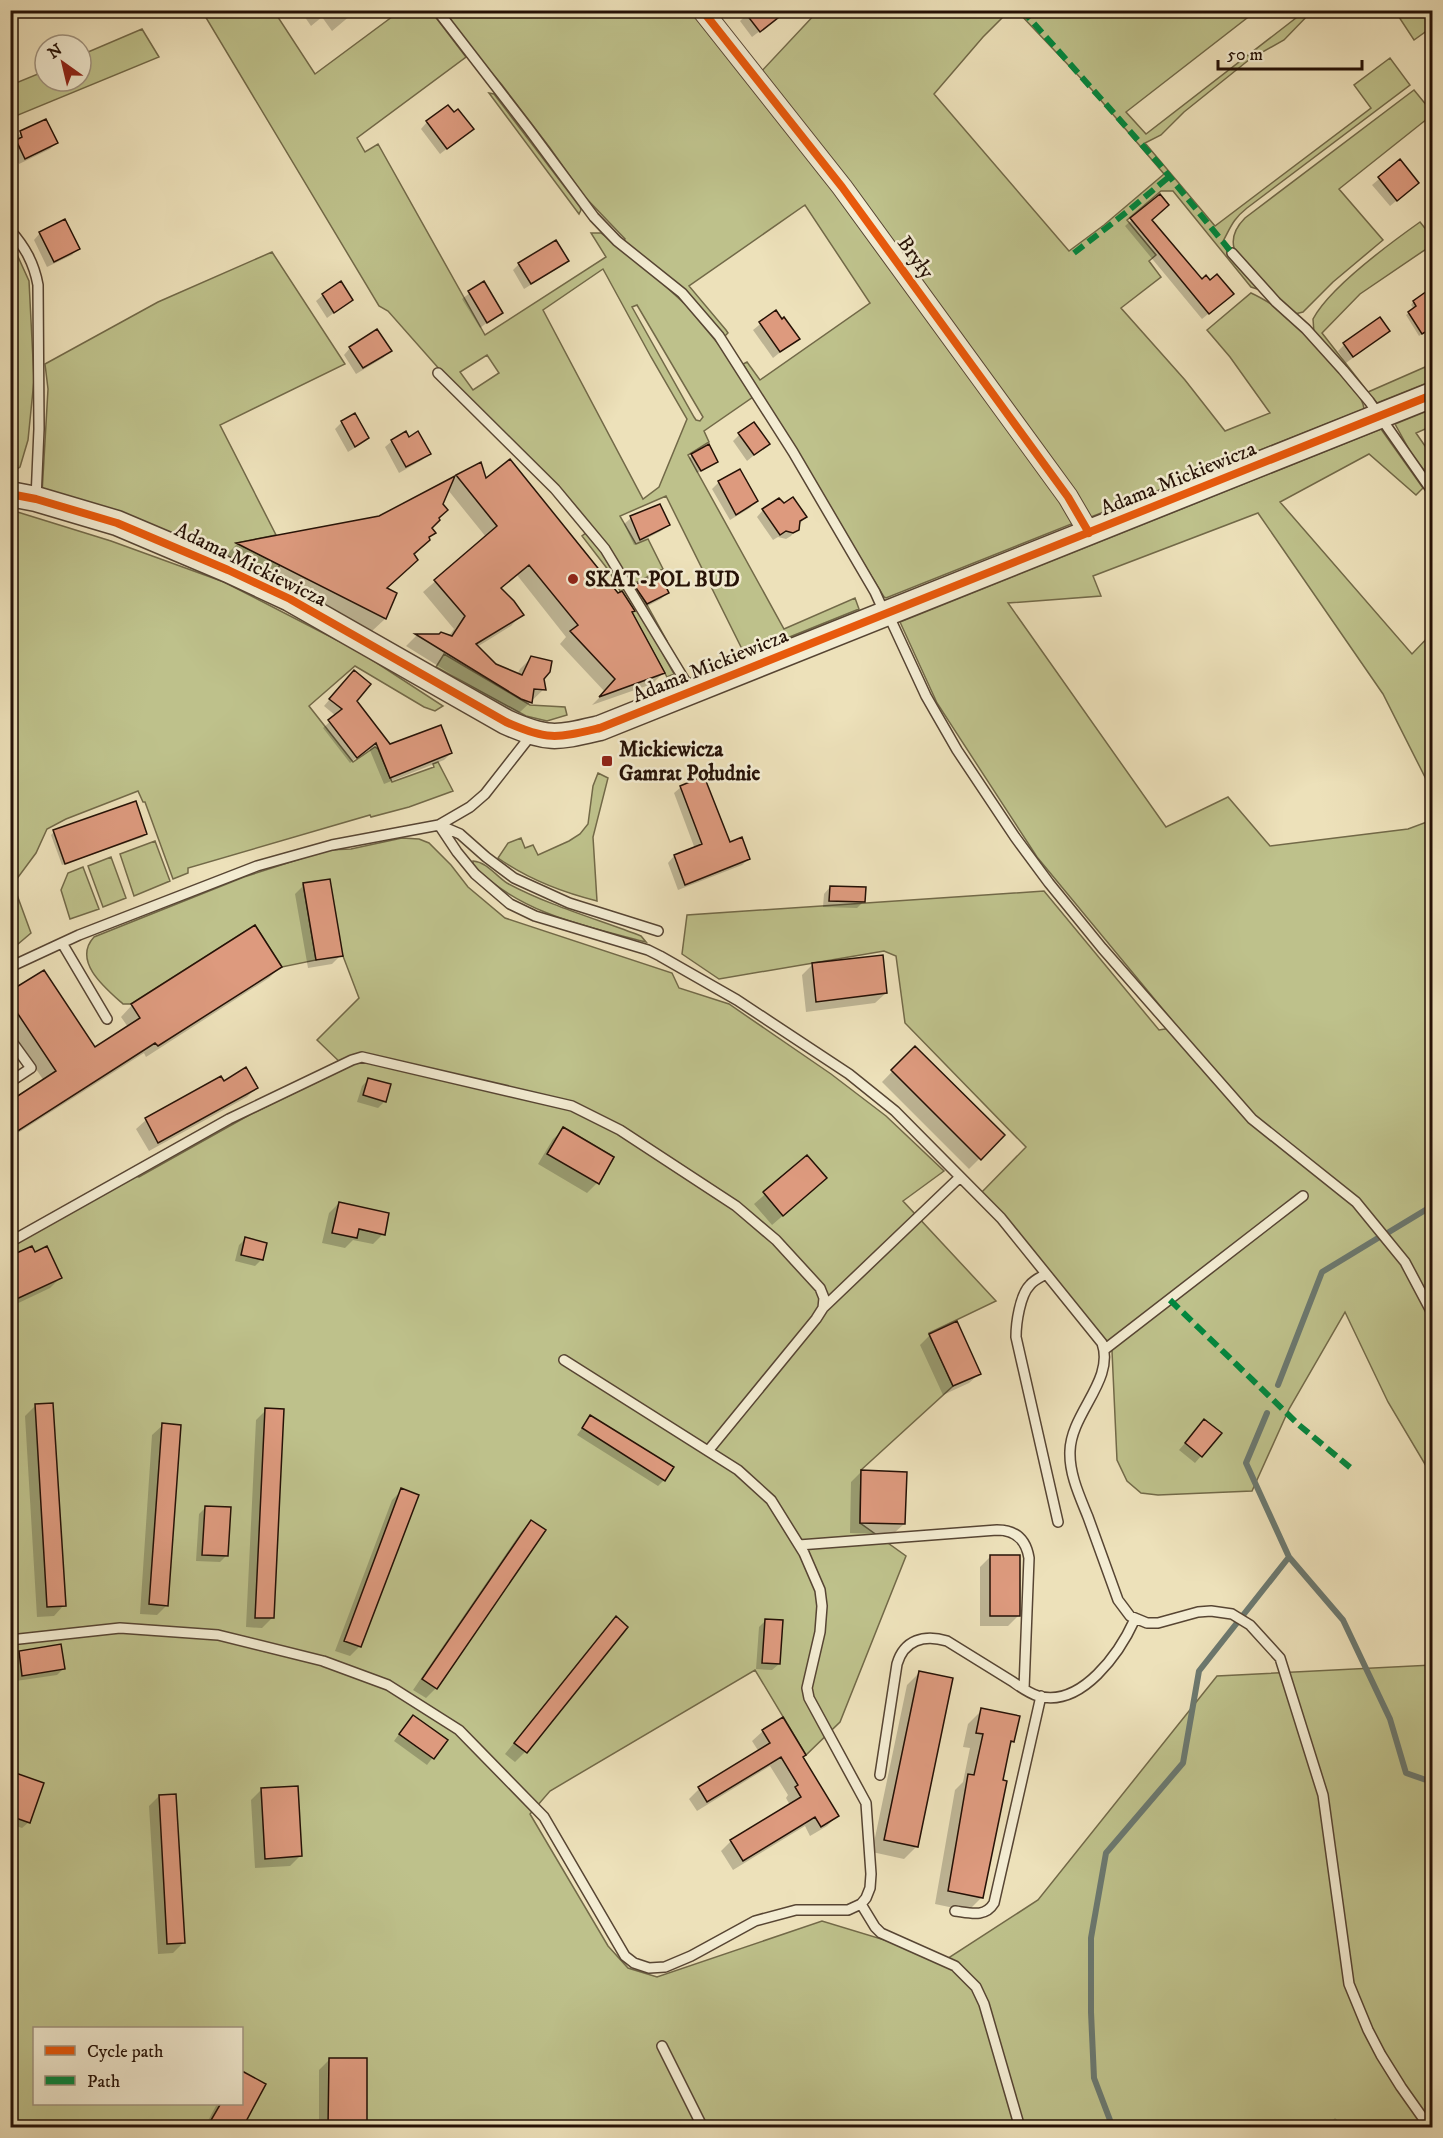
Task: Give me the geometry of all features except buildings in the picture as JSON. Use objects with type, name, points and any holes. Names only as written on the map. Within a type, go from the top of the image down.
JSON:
[{"type":"street","name":"Bryły","points":[[702,10],[842,187],[1068,497],[1089,533]]},
{"type":"street","name":"Adama Mickiewicza","points":[[10,494],[36,499],[175,546],[290,599],[506,722],[532,734],[562,737],[600,728],[1432,394]]},
{"type":"lane","points":[[437,10],[594,217],[617,241],[682,293],[730,351],[793,452],[875,592],[926,696],[957,750],[1049,883],[1102,948],[1252,1119],[1356,1202],[1405,1262],[1432,1313]]},
{"type":"lane","points":[[10,230],[23,245],[34,267],[38,285],[39,429],[36,499]]},
{"type":"lane","points":[[1232,253],[1276,302],[1319,343],[1365,396],[1432,491]]},
{"type":"lane","points":[[438,373],[555,489],[605,549],[691,691]]},
{"type":"lane","points":[[10,968],[62,943],[257,866],[332,845],[439,825],[470,807],[485,794],[532,734]]},
{"type":"lane","points":[[439,825],[460,834],[514,878],[569,903],[658,931]]},
{"type":"lane","points":[[439,825],[475,874],[510,904],[536,916],[648,950],[737,1000],[868,1088],[895,1111],[1001,1218],[1102,1343],[1103,1369],[1074,1427],[1069,1454],[1076,1487],[1118,1600],[1135,1619],[1147,1623],[1158,1623],[1198,1612],[1232,1614],[1242,1618],[1261,1635],[1280,1658],[1323,1795],[1350,1984],[1354,1998],[1381,2055],[1430,2127]]},
{"type":"lane","points":[[62,943],[107,1019]]},
{"type":"lane","points":[[10,1039],[31,1068],[10,1082]]},
{"type":"lane","points":[[10,1242],[229,1119],[362,1057],[572,1106],[595,1116],[736,1206],[776,1240],[820,1288],[824,1298],[823,1308]]},
{"type":"lane","points":[[708,1451],[823,1308],[960,1177]]},
{"type":"lane","points":[[1104,1350],[1304,1196]]},
{"type":"lane","points":[[1046,1274],[1034,1281],[1026,1290],[1018,1317],[1016,1337],[1058,1522]]},
{"type":"lane","points":[[10,1640],[120,1628],[218,1635],[323,1662],[388,1685],[459,1730],[544,1817],[625,1956],[634,1963],[649,1968],[665,1967],[691,1956],[755,1921],[773,1915],[795,1910],[848,1910],[861,1904],[870,1888],[871,1874],[867,1812],[862,1793],[809,1698],[807,1688],[820,1632],[822,1606],[820,1590],[799,1545],[771,1500],[738,1470],[564,1360]]},
{"type":"lane","points":[[799,1545],[997,1530],[1015,1533],[1028,1548],[1029,1558],[1024,1689]]},
{"type":"lane","points":[[880,1775],[899,1655],[913,1642],[922,1638],[934,1637],[947,1641],[1024,1689],[1041,1696],[1056,1697],[1079,1689],[1094,1677],[1124,1642],[1135,1619]]},
{"type":"lane","points":[[956,1911],[984,1913],[990,1910],[994,1903],[1041,1696]]},
{"type":"lane","points":[[861,1904],[881,1933],[955,1966],[976,1987],[984,2004],[1020,2127]]},
{"type":"lane","points":[[662,2046],[703,2127]]},
{"type":"green space","points":[[202,11],[274,11],[315,74],[400,11],[431,11],[466,57],[357,138],[365,152],[378,144],[485,335],[606,257],[591,233],[601,233],[649,271],[687,306],[720,346],[753,397],[704,431],[709,442],[688,455],[784,629],[855,598],[859,609],[745,655],[666,496],[620,516],[636,544],[648,539],[663,569],[635,583],[667,641],[659,647],[674,674],[667,677],[609,571],[582,536],[591,529],[441,371],[388,311],[379,306]],"holes":[[[603,269],[687,419],[659,487],[643,499],[543,310]],[[637,305],[703,417],[700,421],[694,417],[632,307]],[[487,355],[499,373],[473,390],[460,372]]]},
{"type":"green space","points":[[445,11],[697,11],[977,381],[1074,523],[884,597],[743,364],[747,362],[760,380],[870,303],[805,205],[689,286],[726,330],[728,333],[724,337],[684,289],[624,241],[625,239],[584,196],[502,85],[461,37]]},
{"type":"green space","points":[[818,11],[1009,11],[983,37],[934,94],[1069,251],[1104,225],[1164,174],[1092,90],[1017,11],[1256,11],[1126,112],[1146,134],[1305,11],[1312,11],[1284,40],[1250,59],[1184,112],[1161,135],[1145,143],[1215,226],[1371,108],[1354,85],[1390,58],[1410,85],[1247,208],[1230,228],[1222,243],[1233,260],[1260,290],[1251,287],[1173,191],[1161,191],[1127,220],[1156,255],[1149,261],[1161,277],[1121,308],[1185,380],[1225,431],[1270,413],[1230,357],[1207,330],[1251,293],[1276,307],[1312,340],[1341,371],[1361,399],[1364,409],[1091,517],[1088,515],[1002,402],[862,207],[758,75]]},
{"type":"green space","points":[[1395,11],[1432,11],[1432,27],[1414,40]]},
{"type":"green space","points":[[142,29],[159,57],[93,84],[93,50]]},
{"type":"green space","points":[[33,76],[33,93],[72,93],[11,118],[11,85]]},
{"type":"green space","points":[[1414,90],[1432,115],[1339,189],[1383,240],[1333,282],[1303,312],[1295,314],[1237,253],[1233,244],[1237,228],[1245,218]]},
{"type":"green space","points":[[489,93],[494,94],[580,207],[579,214]]},
{"type":"green space","points":[[1420,222],[1432,237],[1432,245],[1360,294],[1322,333],[1368,392],[1432,364],[1432,381],[1377,403],[1314,333],[1313,319],[1346,280]]},
{"type":"green space","points":[[10,239],[29,281],[34,380],[28,440],[20,467],[11,473]]},
{"type":"green space","points":[[272,252],[345,364],[220,425],[276,535],[237,543],[280,565],[270,581],[190,540],[106,512],[42,494],[48,389],[45,364],[158,302]]},
{"type":"green space","points":[[1432,409],[1432,426],[1416,433],[1432,456],[1432,481],[1411,453],[1395,424]]},
{"type":"green space","points":[[1381,429],[1423,488],[1416,495],[1369,454],[1280,502],[1412,654],[1432,633],[1432,791],[1383,694],[1258,513],[1093,576],[1101,596],[1008,603],[1166,827],[1228,797],[1270,846],[1408,829],[1432,820],[1432,1476],[1388,1402],[1345,1312],[1289,1409],[1252,1491],[1158,1495],[1141,1493],[1127,1481],[1117,1460],[1112,1351],[979,1195],[1026,1147],[905,1023],[896,956],[884,951],[719,979],[682,954],[687,915],[1044,891],[1159,1030],[1171,1028],[1171,1019],[1037,857],[937,703],[900,622]]},
{"type":"green space","points":[[11,510],[111,541],[224,582],[360,652],[443,706],[435,711],[424,707],[355,666],[309,706],[353,762],[375,747],[378,749],[392,782],[434,767],[433,764],[438,762],[453,791],[409,807],[371,817],[370,815],[188,868],[188,873],[173,879],[145,802],[138,791],[66,819],[47,829],[36,853],[13,884],[31,933],[11,950]]},
{"type":"green space","points":[[444,654],[530,705],[565,707],[567,715],[547,721],[526,716],[436,667]]},
{"type":"green space","points":[[598,773],[608,778],[593,837],[597,901],[546,884],[521,873],[498,858],[508,843],[521,838],[525,848],[533,845],[538,855],[580,834],[588,824],[593,786]]},
{"type":"green space","points":[[402,838],[419,839],[429,843],[451,865],[468,887],[505,918],[672,973],[679,988],[729,1004],[831,1074],[886,1116],[944,1171],[903,1201],[996,1301],[929,1333],[953,1386],[861,1470],[860,1523],[906,1556],[840,1722],[806,1755],[755,1670],[550,1791],[530,1814],[608,1946],[628,1968],[657,1977],[822,1921],[947,1959],[1038,1900],[1217,1676],[1432,1665],[1432,2127],[11,2127],[10,1242],[128,1174],[139,1177],[251,1114],[346,1068],[317,1040],[359,998],[343,956],[303,884],[316,960],[282,967],[255,925],[131,1004],[123,1004],[94,974],[87,955],[88,946],[94,937],[244,877],[328,850],[351,849]],"holes":[[[563,1127],[614,1157],[599,1184]]]},
{"type":"green space","points":[[155,841],[170,881],[134,896],[120,854]]},
{"type":"green space","points":[[111,857],[126,898],[103,907],[88,866]]},
{"type":"green space","points":[[473,861],[483,864],[507,883],[523,891],[641,936],[646,942],[576,923],[532,906],[491,881],[473,865]]},
{"type":"green space","points":[[83,867],[99,909],[70,919],[61,890],[68,873]]},
{"type":"waterway","points":[[1389,1232],[1432,1206]]},
{"type":"waterway","points":[[1278,1385],[1322,1272],[1378,1238]]},
{"type":"waterway","points":[[1267,1413],[1246,1463],[1289,1557],[1343,1620],[1390,1719],[1406,1773],[1432,1782]]},
{"type":"waterway","points":[[1113,2128],[1094,2078],[1091,2012],[1091,1938],[1106,1853],[1183,1763],[1199,1671],[1289,1557]]},
{"type":"marked path","points":[[1022,10],[1160,165],[1232,253]]},
{"type":"marked path","points":[[1074,253],[1170,176]]},
{"type":"marked path","points":[[1170,1300],[1299,1425],[1352,1469]]},
{"type":"cycle path","points":[[702,10],[842,187],[1068,497],[1089,533]]},
{"type":"cycle path","points":[[10,494],[36,499],[117,523],[228,570],[290,599],[506,722],[543,735],[562,736],[600,728],[1432,395]]},
{"type":"place","name":"SKAT-POL BUD","points":[[573,579]]},
{"type":"place","name":"Mickiewicza Gamrat Południe","points":[[607,761]]}]
